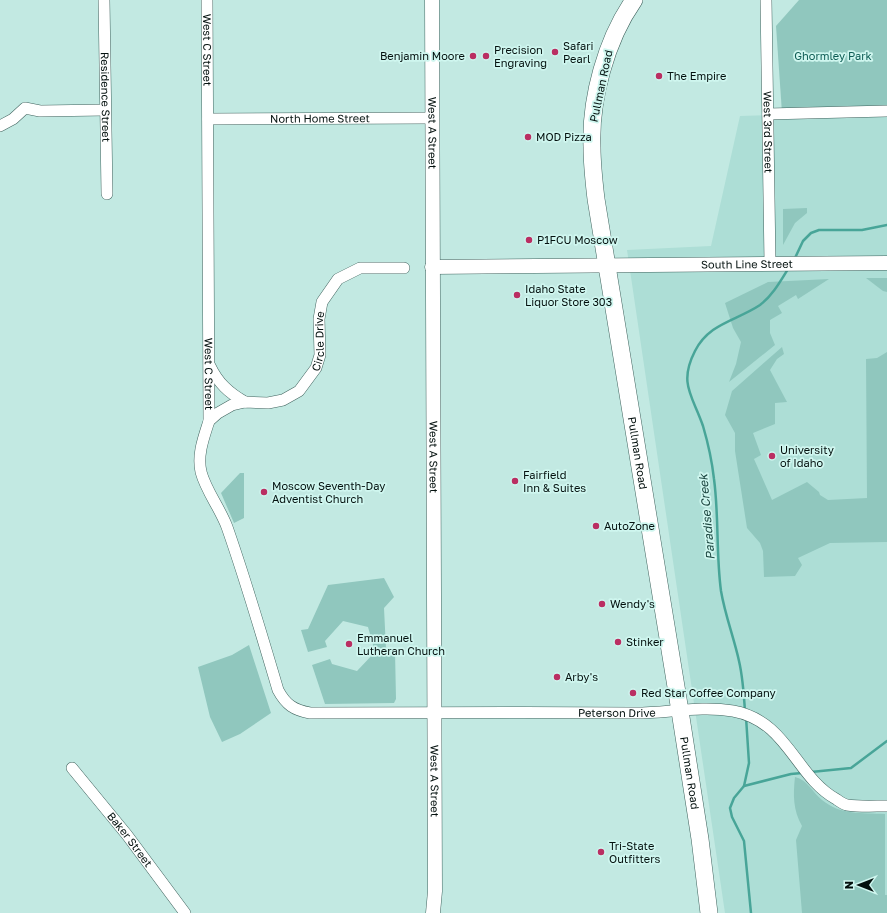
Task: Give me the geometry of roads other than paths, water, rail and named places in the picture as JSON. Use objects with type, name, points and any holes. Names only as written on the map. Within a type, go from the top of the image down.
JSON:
[{"type":"main road","name":"Pullman Road","points":[[634,0],[626,10],[608,49],[593,115],[592,146],[595,192],[680,711],[700,839],[709,913]]},
{"type":"street","name":"Residence Street","points":[[104,0],[107,194]]},
{"type":"street","name":"West C Street","points":[[207,0],[209,421],[201,449],[201,472],[226,525],[238,559],[278,690],[283,701],[290,707],[310,713]]},
{"type":"street","name":"West A Street","points":[[432,0],[436,891],[433,913]]},
{"type":"street","name":"West 3rd Street","points":[[766,0],[768,114],[775,264]]},
{"type":"street","points":[[0,126],[13,119],[25,108],[40,111],[105,110]]},
{"type":"street","points":[[768,114],[887,111]]},
{"type":"street","name":"North Home Street","points":[[208,120],[432,118]]},
{"type":"street","points":[[433,178],[439,248],[443,257],[452,263],[486,266]]},
{"type":"street","name":"South Line Street","points":[[486,266],[547,267],[887,263]]},
{"type":"street","points":[[432,267],[486,266]]},
{"type":"street","name":"Circle Drive","points":[[209,421],[218,413],[232,405],[245,402],[268,403],[283,400],[299,392],[312,376],[320,355],[319,319],[322,302],[338,279],[360,268],[404,268]]},
{"type":"street","points":[[209,365],[217,379],[226,388],[245,402]]},
{"type":"street","name":"Peterson Drive","points":[[310,713],[434,712],[633,714],[706,710],[740,713],[752,718],[773,731],[790,748],[803,767],[827,794],[847,805],[887,806]]},
{"type":"street","name":"Baker Street","points":[[72,768],[122,830],[185,913]]},
{"type":"waterway","name":"Paradise Creek","points":[[795,258],[803,241],[811,233],[819,230],[862,230],[887,225]]},
{"type":"waterway","name":"Paradise Creek","points":[[745,712],[740,667],[721,591],[718,563],[716,493],[712,466],[703,426],[687,381],[690,362],[695,351],[708,334],[715,328],[760,305],[772,293],[788,269]]},
{"type":"waterway","name":"Paradise Creek","points":[[744,786],[749,763],[746,717]]},
{"type":"waterway","name":"Paradise Creek","points":[[811,772],[851,768],[887,741]]},
{"type":"waterway","name":"Paradise Creek","points":[[751,913],[744,841],[732,817],[730,808],[734,798],[744,786],[791,774],[802,773]]},
{"type":"place","name":"Safari Pearl","points":[[555,52]]},
{"type":"place","name":"Benjamin Moore","points":[[473,56]]},
{"type":"place","name":"Precision Engraving","points":[[486,56]]},
{"type":"place","name":"The Empire","points":[[659,76]]},
{"type":"place","name":"MOD Pizza","points":[[528,137]]},
{"type":"place","name":"P1FCU Moscow","points":[[529,240]]},
{"type":"place","name":"Idaho State Liquor Store 303","points":[[517,295]]},
{"type":"place","name":"University of Idaho","points":[[772,456]]},
{"type":"place","name":"Fairfield Inn & Suites","points":[[515,481]]},
{"type":"place","name":"Moscow Seventh-Day Adventist Church","points":[[264,492]]},
{"type":"place","name":"AutoZone","points":[[596,526]]},
{"type":"place","name":"Wendy's","points":[[602,604]]},
{"type":"place","name":"Stinker","points":[[618,642]]},
{"type":"place","name":"Emmanuel Lutheran Church","points":[[349,644]]},
{"type":"place","name":"Arby's","points":[[557,677]]},
{"type":"place","name":"Red Star Coffee Company","points":[[633,693]]},
{"type":"place","name":"Tri-State Outfitters","points":[[601,852]]},
{"type":"park label","name":"Ghormley Park","points":[[833,56]]}]
